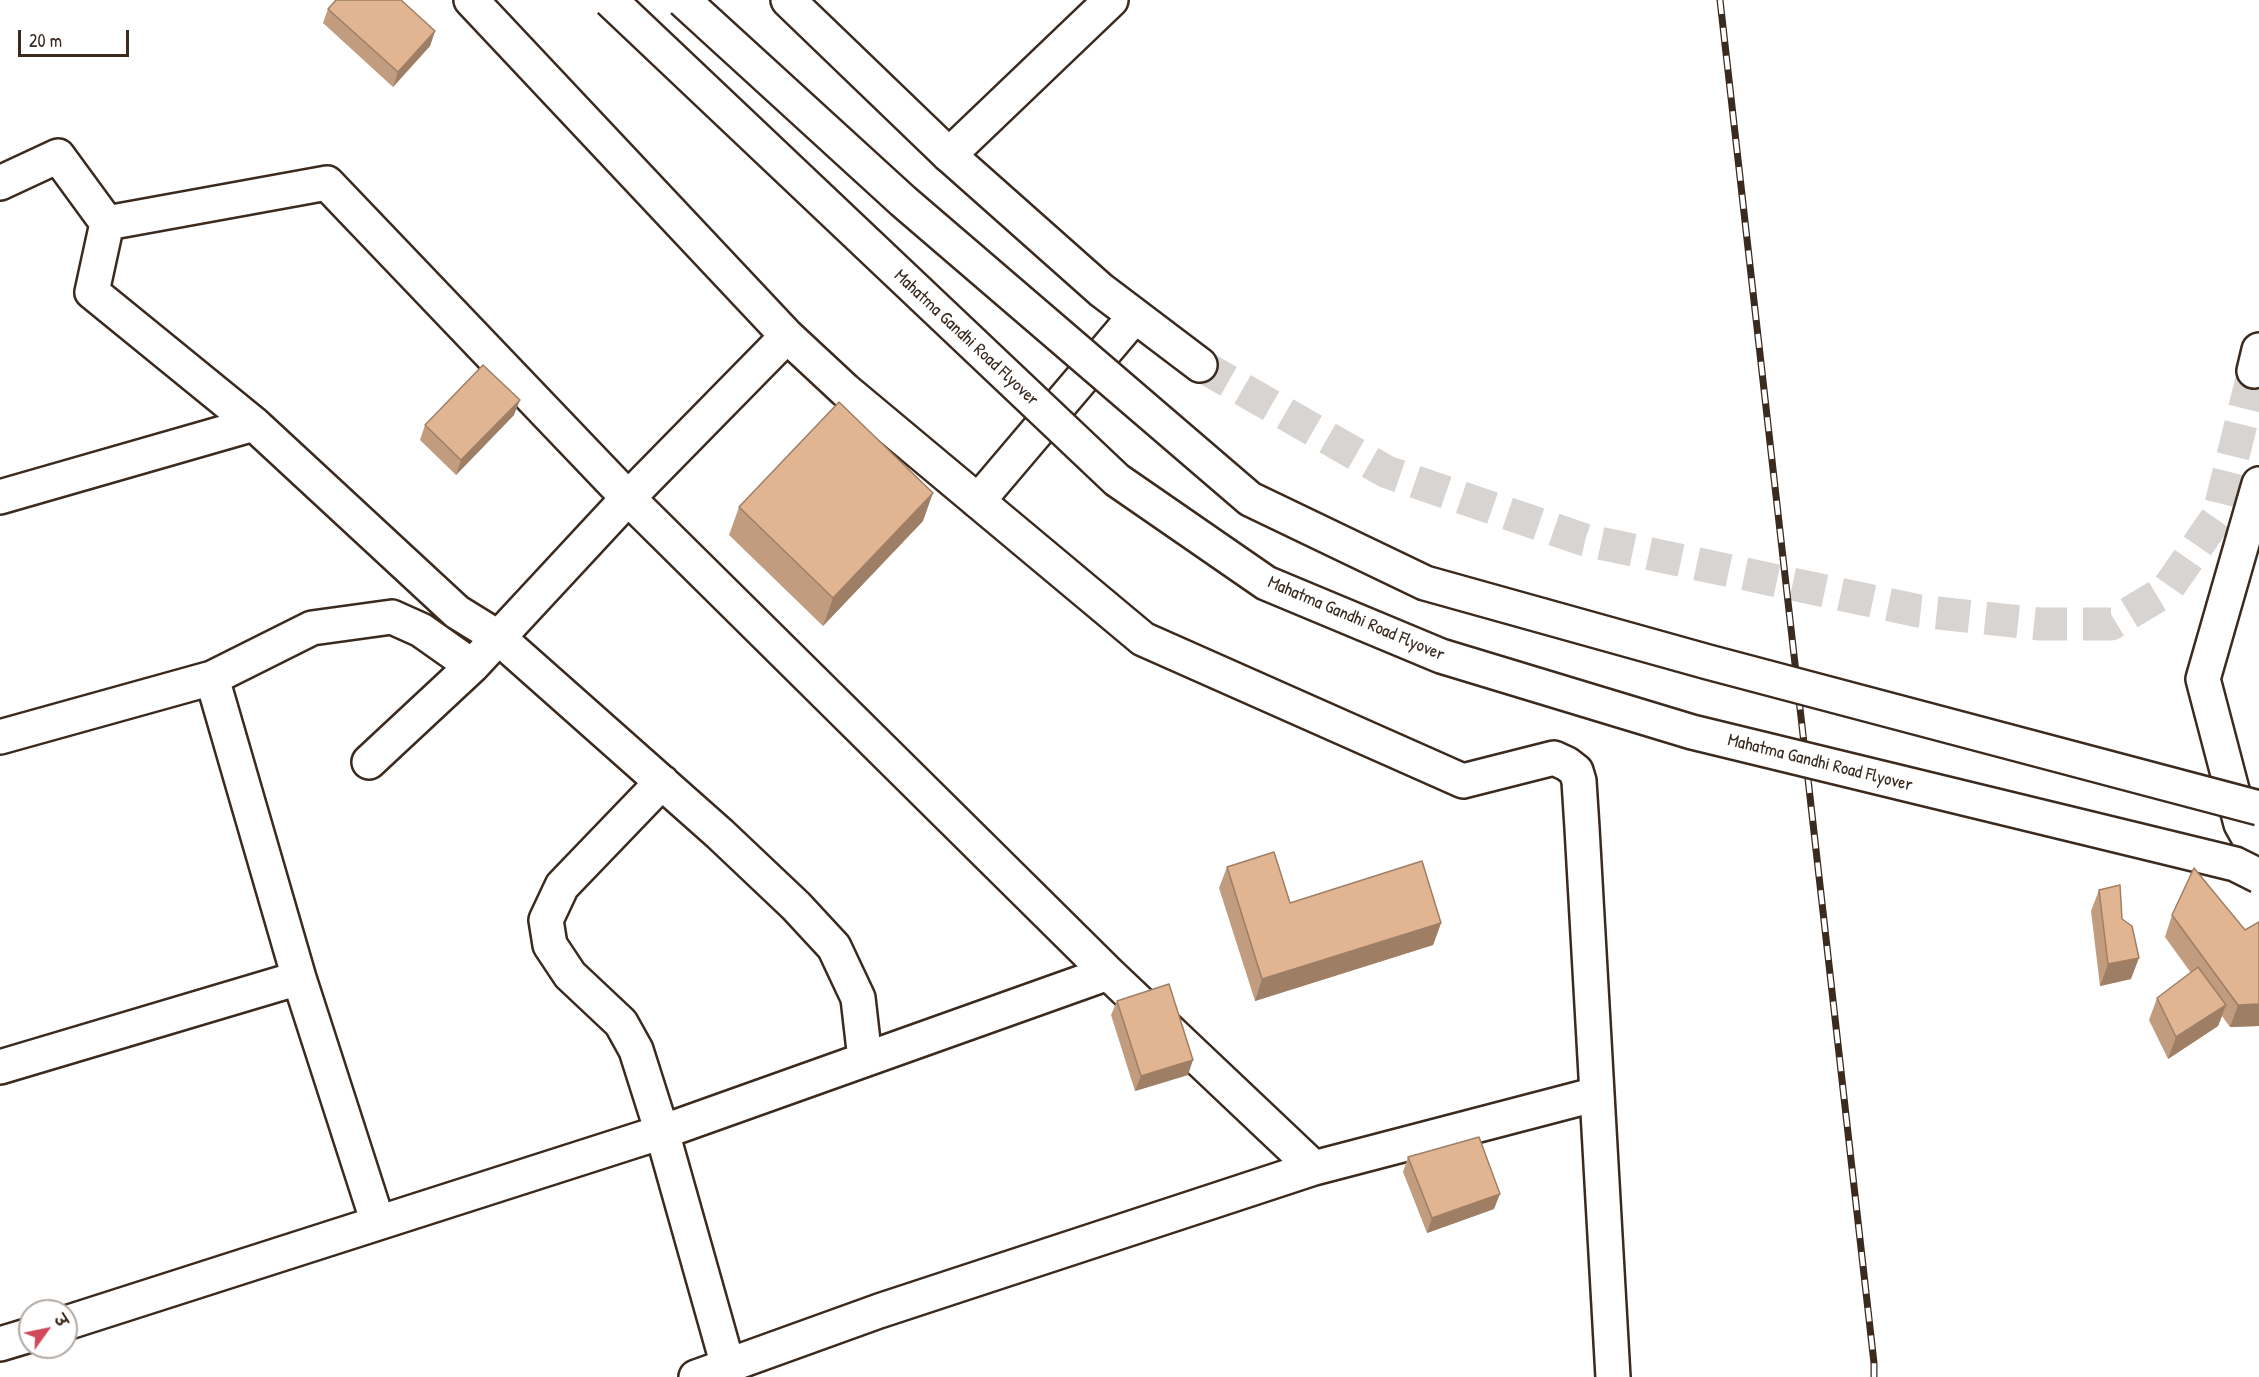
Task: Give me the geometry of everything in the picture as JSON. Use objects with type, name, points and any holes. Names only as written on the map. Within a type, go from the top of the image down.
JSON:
[{"type":"street","points":[[471,0],[787,336],[845,390],[1143,639],[1463,781],[1554,758],[1576,771],[1579,781],[1582,828],[1613,1377]]},
{"type":"street","name":"Mahatma Gandhi Road Flyover","points":[[610,0],[1117,480],[1266,583],[1441,656],[1692,732],[2235,864],[2259,876]]},
{"type":"street","points":[[683,0],[903,201],[1250,499],[1425,583],[1719,666],[2259,808]]},
{"type":"street","points":[[788,0],[949,155],[1101,290],[1200,365]]},
{"type":"street","points":[[949,155],[1111,0]]},
{"type":"street","points":[[0,183],[58,156],[106,223],[92,292],[254,423],[457,612],[499,638],[662,782],[796,906],[834,947],[858,998],[866,1059]]},
{"type":"street","points":[[106,223],[327,183],[628,498],[1108,973],[1314,1168]]},
{"type":"street","points":[[978,501],[1135,315]]},
{"type":"street","points":[[369,762],[472,666],[628,498],[787,336]]},
{"type":"street","points":[[0,497],[254,423]]},
{"type":"street","points":[[2259,484],[2203,680],[2241,824],[2259,856]]},
{"type":"street","points":[[0,737],[212,678],[312,628],[392,617],[421,630],[472,666]]},
{"type":"street","points":[[212,678],[299,978],[378,1223]]},
{"type":"street","points":[[662,782],[562,886],[546,920],[550,945],[570,975],[621,1023],[636,1050],[662,1132],[728,1366]]},
{"type":"street","points":[[78,1319],[662,1132],[1108,973]]},
{"type":"street","points":[[0,1068],[299,978]]},
{"type":"street","points":[[696,1377],[890,1308],[1314,1168],[1597,1094]]},
{"type":"street","points":[[0,1344],[18,1339]]},
{"type":"building","points":[[336,0],[401,0],[435,31],[398,72],[328,9]]},
{"type":"building","points":[[483,365],[520,400],[461,460],[425,425]]},
{"type":"building","points":[[839,402],[933,493],[833,598],[739,507]]},
{"type":"building","points":[[1274,852],[1290,903],[1422,861],[1441,923],[1262,979],[1227,867]]},
{"type":"building","points":[[2194,868],[2245,930],[2259,922],[2259,1004],[2238,1005],[2172,915]]},
{"type":"building","points":[[2120,885],[2122,919],[2132,926],[2139,958],[2108,964],[2099,890]]},
{"type":"building","points":[[2198,967],[2226,1005],[2176,1037],[2157,998]]},
{"type":"building","points":[[1169,984],[1193,1060],[1141,1076],[1117,1001]]},
{"type":"building","points":[[1479,1137],[1500,1194],[1432,1218],[1408,1157]]},
{"type":"tunnel","points":[[1200,365],[1387,472],[1585,540],[1919,611],[2040,624],[2111,624],[2166,591],[2218,516],[2254,371]]},
{"type":"railway","points":[[1720,0],[1874,1377]]}]
